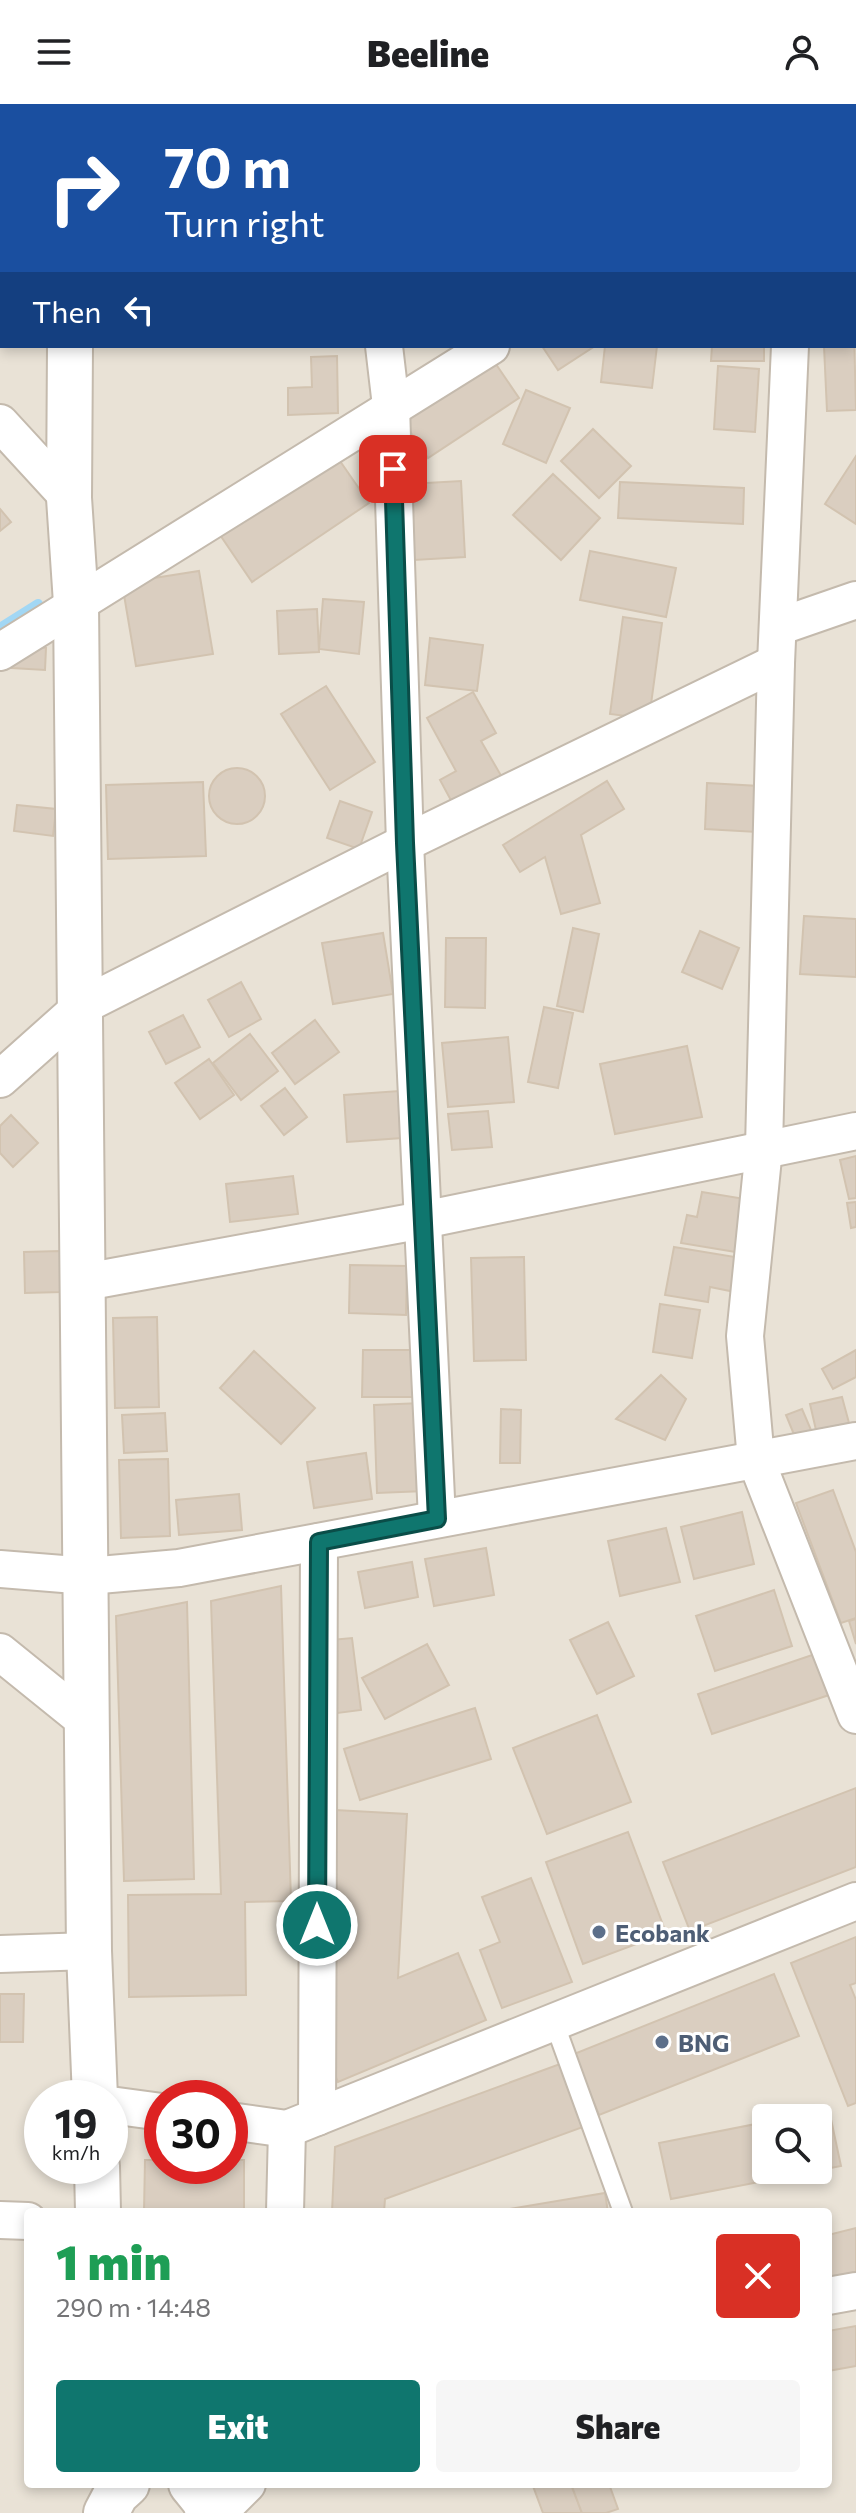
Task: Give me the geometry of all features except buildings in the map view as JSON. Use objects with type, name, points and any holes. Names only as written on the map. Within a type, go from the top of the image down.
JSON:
[{"type":"street","points":[[70,348],[69,498],[76,603],[82,1006],[89,1951],[94,2080]]},
{"type":"street","points":[[384,348],[391,406],[405,843],[437,1519]]},
{"type":"street","points":[[0,652],[488,348]]},
{"type":"street","points":[[790,348],[777,645],[764,1148],[745,1336],[756,1460],[856,1715]]},
{"type":"street","points":[[0,423],[69,498]]},
{"type":"street","points":[[0,1079],[82,1006],[405,843],[856,600]]},
{"type":"street","points":[[85,1282],[423,1220],[856,1131]]},
{"type":"street","points":[[0,1569],[88,1576],[179,1568],[856,1441]]},
{"type":"street","points":[[286,2208],[302,2123],[319,1542]]},
{"type":"street","points":[[0,1652],[89,1724]]},
{"type":"street","points":[[248,2122],[302,2123],[856,1901]]},
{"type":"street","points":[[0,1954],[89,1951]]},
{"type":"street","points":[[97,2184],[98,2208]]},
{"type":"street","points":[[0,2220],[24,2221]]},
{"type":"street","points":[[832,2295],[856,2291]]},
{"type":"street","points":[[194,2488],[209,2513]]},
{"type":"street","points":[[218,2513],[243,2488]]},
{"type":"lane","points":[[554,2022],[622,2208]]},
{"type":"shaded area","points":[[0,348],[856,348],[856,2513],[0,2513]]},
{"type":"waterway","points":[[0,628],[38,604]]},
{"type":"place","name":"Ecobank","points":[[599,1932]]},
{"type":"place","name":"BNG","points":[[662,2042]]},
{"type":"route","points":[[317,1925],[319,1542],[437,1519],[405,843],[393,469]]}]
